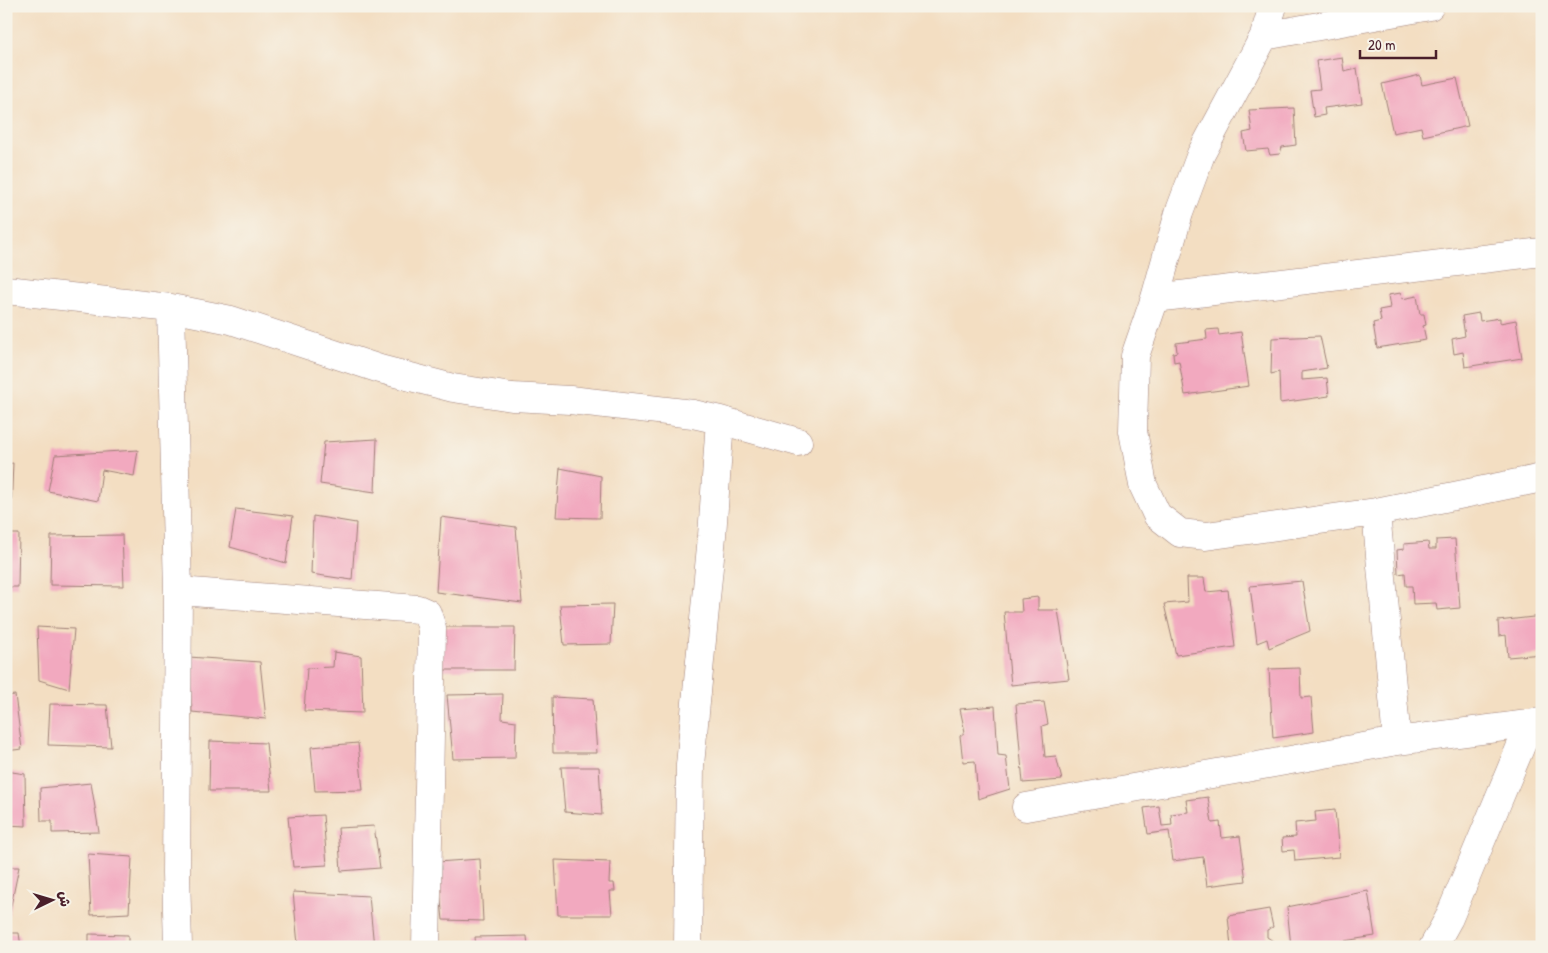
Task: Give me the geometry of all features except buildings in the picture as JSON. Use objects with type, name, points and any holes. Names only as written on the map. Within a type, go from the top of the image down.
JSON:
[{"type":"street","points":[[1273,6],[1264,36],[1201,154],[1179,213],[1155,298],[1135,356],[1133,431],[1143,485],[1157,515],[1180,533],[1206,536],[1376,512],[1542,478]]},
{"type":"street","points":[[1264,36],[1430,6]]},
{"type":"street","points":[[1155,298],[1542,252]]},
{"type":"street","points":[[6,290],[171,308],[230,320],[380,369],[453,388],[512,396],[670,411],[720,420],[798,442]]},
{"type":"street","points":[[171,308],[178,592],[176,853],[178,947]]},
{"type":"street","points":[[688,947],[690,765],[712,536],[720,420]]},
{"type":"street","points":[[1376,512],[1397,741]]},
{"type":"street","points":[[178,592],[418,609],[427,614],[432,628],[426,947]]},
{"type":"street","points":[[1026,807],[1397,741],[1536,723]]},
{"type":"street","points":[[1433,947],[1449,918],[1536,723]]}]
